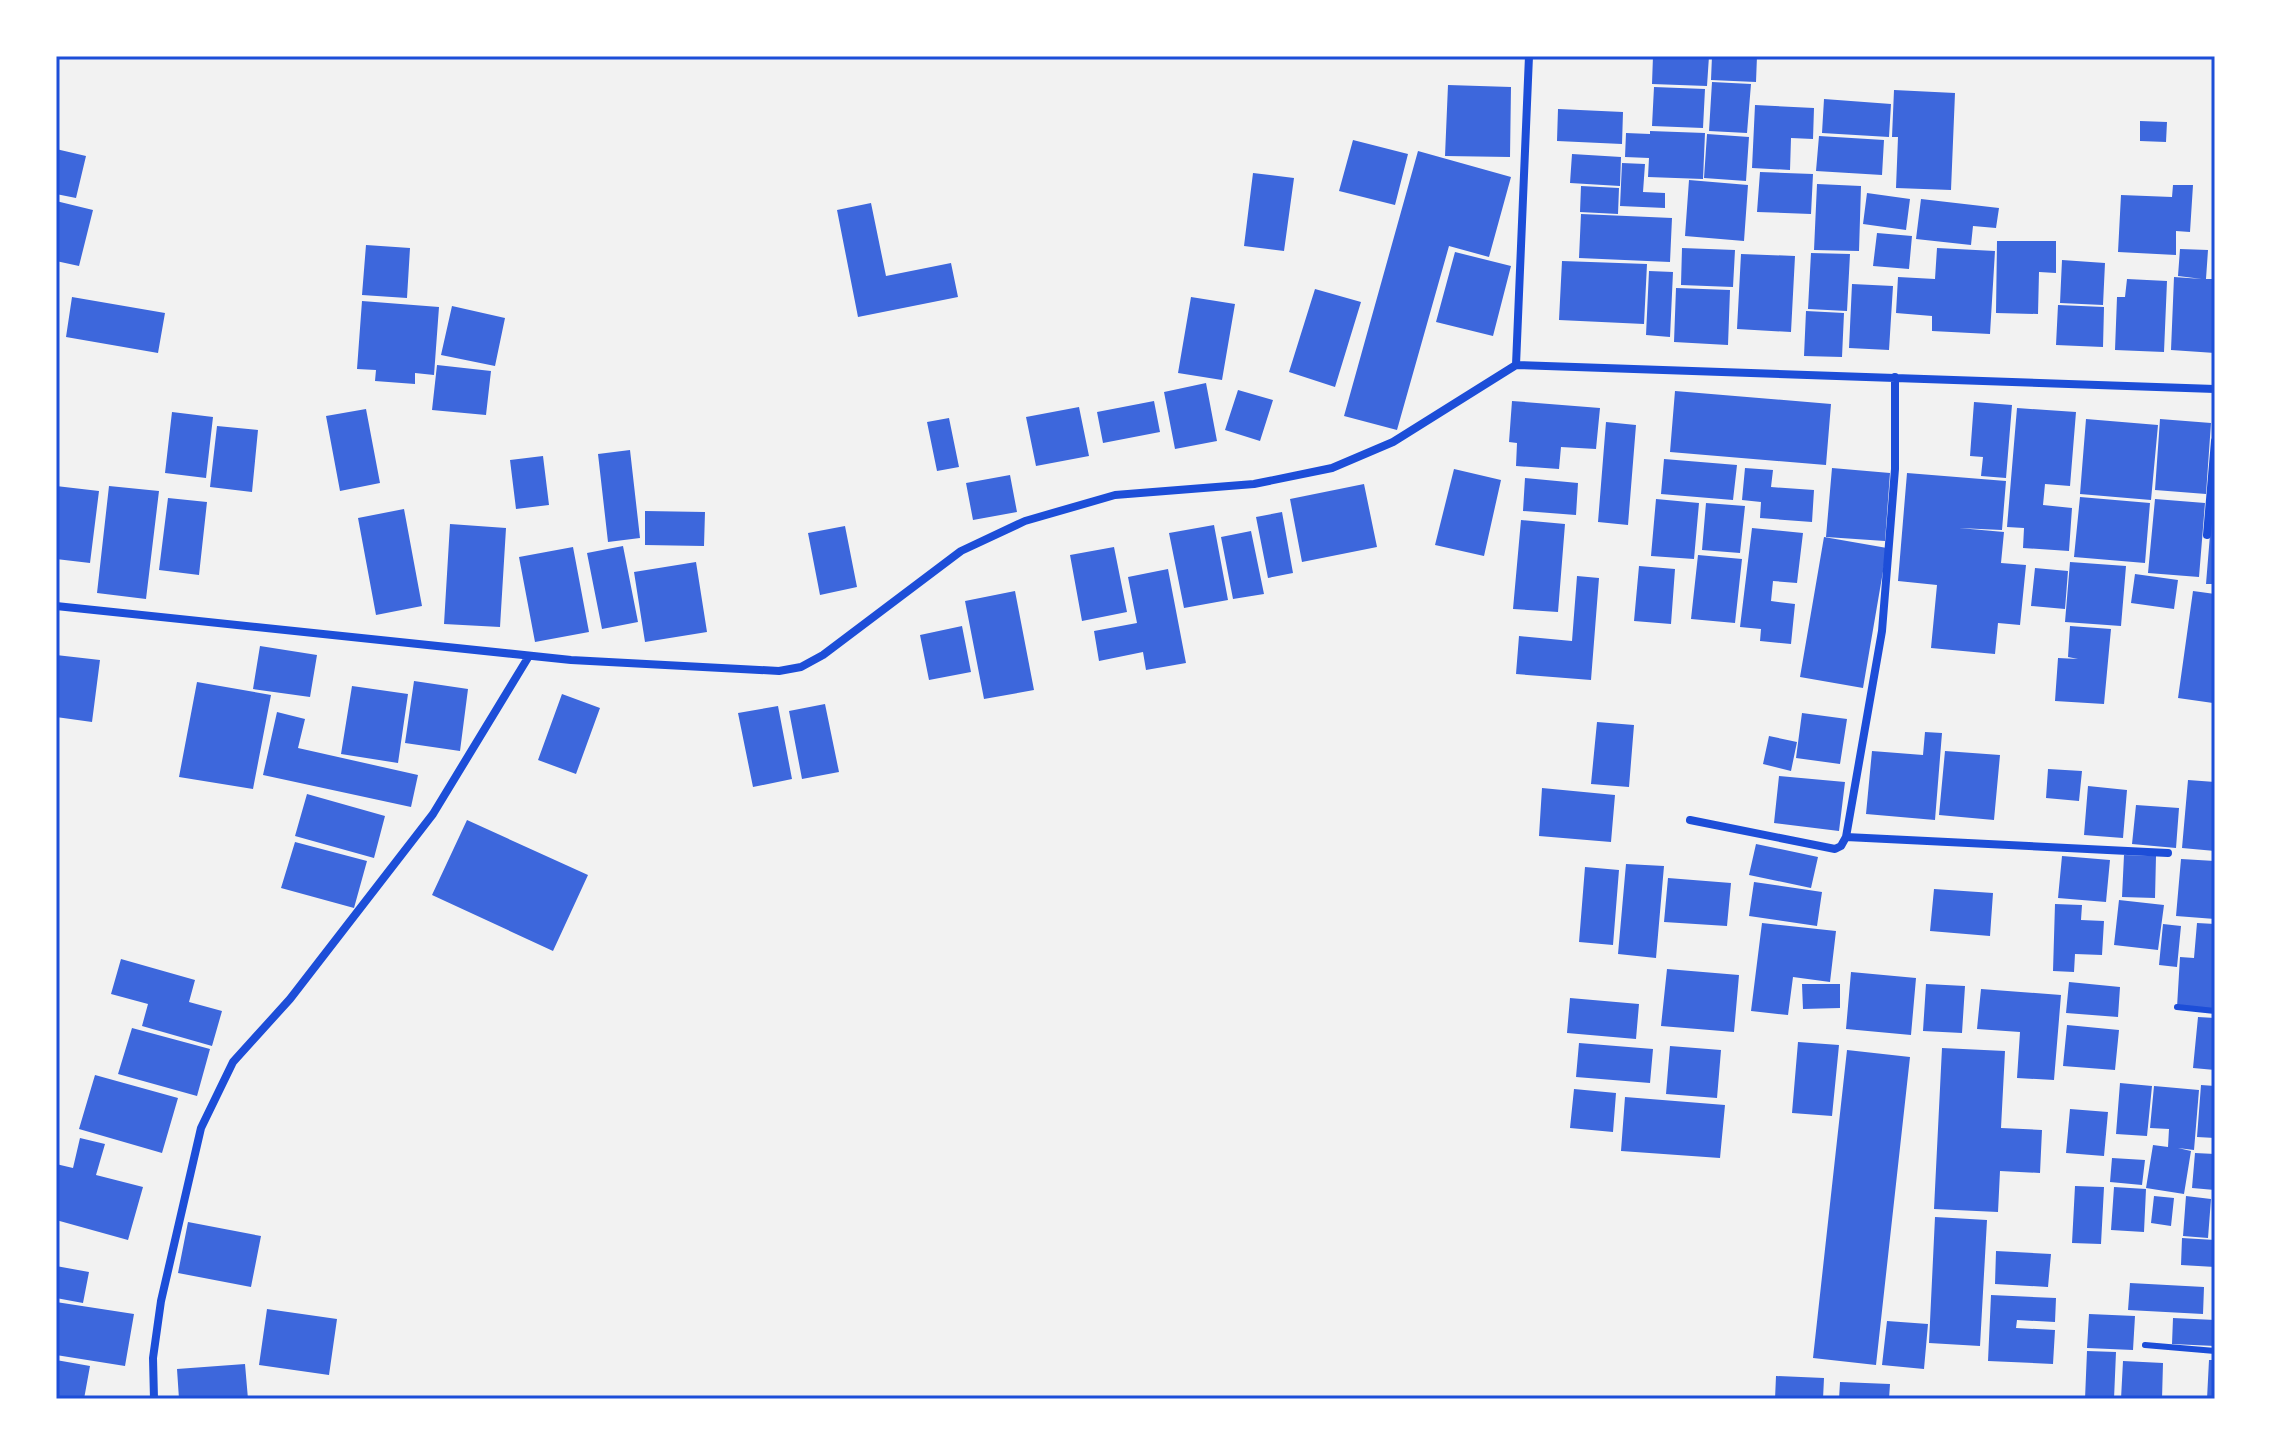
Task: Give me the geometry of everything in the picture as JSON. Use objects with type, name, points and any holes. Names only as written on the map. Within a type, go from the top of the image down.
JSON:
[{"type":"street","points":[[1516,365],[1529,56]]},
{"type":"street","points":[[56,606],[529,656],[779,671],[801,667],[823,655],[961,551],[1025,521],[1115,495],[1254,484],[1332,468],[1393,442],[1516,365],[2215,389]]},
{"type":"street","points":[[1690,820],[1835,849],[1846,837],[1882,631],[1895,469],[1895,377]]},
{"type":"street","points":[[2207,535],[2215,441]]},
{"type":"street","points":[[154,1399],[153,1358],[161,1301],[201,1128],[233,1062],[290,999],[433,814],[529,656]]},
{"type":"street","points":[[1846,837],[2168,853]]},
{"type":"lane","points":[[2177,1007],[2215,1011]]},
{"type":"lane","points":[[2145,1345],[2215,1351]]},
{"type":"building","points":[[1653,56],[1709,56],[1707,86],[1652,84]]},
{"type":"building","points":[[1712,56],[1757,56],[1756,82],[1711,80]]},
{"type":"building","points":[[1712,82],[1751,84],[1747,133],[1709,131]]},
{"type":"building","points":[[1448,85],[1511,87],[1510,157],[1445,156]]},
{"type":"building","points":[[1654,87],[1705,89],[1703,128],[1652,126]]},
{"type":"building","points":[[1894,90],[1955,93],[1951,190],[1896,188],[1898,137],[1892,137]]},
{"type":"building","points":[[1824,99],[1891,104],[1889,137],[1822,133]]},
{"type":"building","points":[[1755,105],[1814,108],[1813,139],[1791,138],[1790,170],[1752,168]]},
{"type":"building","points":[[1558,109],[1623,112],[1622,144],[1557,141]]},
{"type":"building","points":[[2140,121],[2167,122],[2166,142],[2140,141]]},
{"type":"building","points":[[1650,131],[1705,133],[1703,179],[1648,177],[1649,158],[1625,157],[1626,133],[1650,134]]},
{"type":"building","points":[[1707,134],[1749,137],[1746,181],[1704,178]]},
{"type":"building","points":[[1819,136],[1884,140],[1882,175],[1816,171]]},
{"type":"building","points":[[1353,140],[1408,154],[1395,205],[1339,191]]},
{"type":"building","points":[[56,149],[86,156],[76,198],[56,194]]},
{"type":"building","points":[[1418,151],[1511,177],[1489,257],[1449,246],[1397,430],[1344,416]]},
{"type":"building","points":[[1572,154],[1621,157],[1620,186],[1570,183]]},
{"type":"building","points":[[1622,163],[1645,164],[1643,192],[1665,193],[1665,208],[1620,206]]},
{"type":"building","points":[[1760,172],[1813,174],[1811,214],[1757,212]]},
{"type":"building","points":[[1253,173],[1294,178],[1284,251],[1244,246]]},
{"type":"building","points":[[1689,180],[1748,185],[1744,241],[1685,236]]},
{"type":"building","points":[[1817,184],[1861,186],[1859,251],[1814,250]]},
{"type":"building","points":[[2173,185],[2193,185],[2190,232],[2176,231],[2176,255],[2118,252],[2121,195],[2172,197]]},
{"type":"building","points":[[1581,186],[1619,188],[1618,214],[1580,212]]},
{"type":"building","points":[[1867,193],[1910,199],[1906,230],[1863,224]]},
{"type":"building","points":[[1921,199],[1999,208],[1996,228],[1973,226],[1971,245],[1916,239]]},
{"type":"building","points":[[56,201],[93,210],[79,266],[56,261]]},
{"type":"building","points":[[871,203],[886,276],[951,263],[958,297],[858,317],[837,210]]},
{"type":"building","points":[[1581,214],[1672,218],[1670,262],[1579,258]]},
{"type":"building","points":[[1877,233],[1912,236],[1909,269],[1873,266]]},
{"type":"building","points":[[1997,241],[2056,241],[2056,273],[2039,272],[2038,314],[1996,313]]},
{"type":"building","points":[[366,245],[410,248],[407,298],[362,295]]},
{"type":"building","points":[[1682,248],[1735,250],[1733,287],[1681,285]]},
{"type":"building","points":[[1937,248],[1995,251],[1990,334],[1932,331],[1932,316],[1896,313],[1898,277],[1935,279]]},
{"type":"building","points":[[2180,249],[2208,250],[2206,279],[2215,279],[2215,353],[2171,350],[2174,277],[2202,279],[2178,276]]},
{"type":"building","points":[[1455,252],[1511,266],[1493,336],[1436,322]]},
{"type":"building","points":[[1811,253],[1850,254],[1847,311],[1808,309]]},
{"type":"building","points":[[1741,254],[1795,256],[1791,332],[1737,329]]},
{"type":"building","points":[[2062,260],[2105,263],[2103,305],[2060,303]]},
{"type":"building","points":[[1562,261],[1647,264],[1644,324],[1559,320]]},
{"type":"building","points":[[1649,271],[1673,272],[1670,337],[1646,335]]},
{"type":"building","points":[[2127,279],[2167,281],[2164,352],[2115,350],[2117,297],[2125,297]]},
{"type":"building","points":[[1852,284],[1893,286],[1889,350],[1849,348]]},
{"type":"building","points":[[1676,288],[1730,290],[1728,345],[1674,342]]},
{"type":"building","points":[[1315,289],[1361,302],[1335,387],[1289,372]]},
{"type":"building","points":[[72,297],[165,313],[158,353],[66,337]]},
{"type":"building","points":[[1191,297],[1235,304],[1222,380],[1178,373]]},
{"type":"building","points":[[362,301],[439,307],[434,375],[415,373],[415,384],[375,381],[376,370],[357,369]]},
{"type":"building","points":[[2058,305],[2104,307],[2103,347],[2056,345]]},
{"type":"building","points":[[452,306],[505,318],[495,366],[441,355]]},
{"type":"building","points":[[1806,311],[1844,313],[1842,357],[1804,356]]},
{"type":"building","points":[[437,365],[491,371],[486,415],[432,410]]},
{"type":"building","points":[[1206,383],[1217,441],[1175,449],[1164,392]]},
{"type":"building","points":[[1238,390],[1273,400],[1260,441],[1225,430]]},
{"type":"building","points":[[1675,391],[1831,404],[1826,465],[1670,452]]},
{"type":"building","points":[[1154,401],[1160,432],[1103,443],[1097,412]]},
{"type":"building","points":[[1512,401],[1600,408],[1596,449],[1561,447],[1559,469],[1516,466],[1517,443],[1509,442]]},
{"type":"building","points":[[1974,402],[2012,405],[2006,478],[1981,476],[1983,457],[1970,456]]},
{"type":"building","points":[[1079,407],[1089,456],[1036,466],[1026,417]]},
{"type":"building","points":[[2017,408],[2076,412],[2070,486],[2045,484],[2043,505],[2072,508],[2069,551],[2023,548],[2024,528],[2007,527]]},
{"type":"building","points":[[366,409],[380,483],[340,491],[326,416]]},
{"type":"building","points":[[172,412],[213,417],[206,478],[165,473]]},
{"type":"building","points":[[949,418],[959,467],[937,471],[927,422]]},
{"type":"building","points":[[2086,419],[2158,425],[2151,500],[2080,494]]},
{"type":"building","points":[[2160,419],[2211,423],[2206,494],[2155,490]]},
{"type":"building","points":[[1606,422],[1636,425],[1628,525],[1598,522]]},
{"type":"building","points":[[217,426],[258,430],[252,492],[210,487]]},
{"type":"building","points":[[630,450],[640,538],[608,542],[598,454]]},
{"type":"building","points":[[543,456],[549,505],[516,509],[510,460]]},
{"type":"building","points":[[1664,459],[1737,465],[1733,500],[1661,494]]},
{"type":"building","points":[[1745,468],[1773,470],[1771,487],[1814,490],[1812,522],[1760,518],[1761,502],[1742,500]]},
{"type":"building","points":[[1832,468],[1890,473],[1885,541],[1826,537]]},
{"type":"building","points":[[1454,469],[1501,480],[1484,556],[1435,545]]},
{"type":"building","points":[[1907,473],[2006,481],[2002,530],[1959,528],[2004,532],[2001,563],[2026,565],[2020,625],[1998,623],[1995,654],[1931,648],[1937,585],[1898,581]]},
{"type":"building","points":[[1010,475],[1017,512],[973,520],[966,483]]},
{"type":"building","points":[[1525,478],[1578,483],[1576,515],[1523,511]]},
{"type":"building","points":[[1364,484],[1377,547],[1302,562],[1290,499]]},
{"type":"building","points":[[56,486],[99,491],[90,563],[56,559]]},
{"type":"building","points":[[109,486],[159,491],[146,599],[97,593]]},
{"type":"building","points":[[2080,497],[2150,503],[2145,563],[2074,557]]},
{"type":"building","points":[[168,498],[207,502],[199,575],[159,570]]},
{"type":"building","points":[[1656,499],[1699,503],[1694,559],[1651,556]]},
{"type":"building","points":[[2155,499],[2205,503],[2199,577],[2148,573]]},
{"type":"building","points":[[1706,503],[1745,506],[1740,553],[1702,550]]},
{"type":"building","points":[[404,509],[422,606],[376,615],[358,518]]},
{"type":"building","points":[[2212,510],[2215,510],[2215,584],[2206,584]]},
{"type":"building","points":[[645,511],[705,512],[704,546],[645,545]]},
{"type":"building","points":[[1282,512],[1293,573],[1268,578],[1256,517]]},
{"type":"building","points":[[1521,520],[1565,524],[1558,612],[1513,609]]},
{"type":"building","points":[[450,524],[506,528],[500,627],[444,624]]},
{"type":"building","points":[[1214,525],[1228,600],[1184,608],[1169,533]]},
{"type":"building","points":[[845,526],[857,587],[820,595],[808,533]]},
{"type":"building","points":[[1752,528],[1803,533],[1797,583],[1773,581],[1771,601],[1795,604],[1791,644],[1760,641],[1761,629],[1740,627]]},
{"type":"building","points":[[1251,531],[1264,594],[1233,599],[1221,537]]},
{"type":"building","points":[[1824,537],[1887,548],[1863,688],[1800,677]]},
{"type":"building","points":[[623,546],[638,622],[602,629],[587,553]]},
{"type":"building","points":[[573,547],[589,632],[535,642],[519,557]]},
{"type":"building","points":[[1114,547],[1127,612],[1082,621],[1070,555]]},
{"type":"building","points":[[1698,555],[1742,559],[1735,623],[1691,619]]},
{"type":"building","points":[[696,562],[707,632],[645,642],[634,572]]},
{"type":"building","points":[[2070,562],[2126,566],[2121,626],[2065,622]]},
{"type":"building","points":[[1639,566],[1675,569],[1671,624],[1634,621]]},
{"type":"building","points":[[2035,568],[2068,571],[2065,609],[2031,606]]},
{"type":"building","points":[[1168,569],[1186,663],[1146,670],[1143,652],[1099,661],[1094,631],[1137,623],[1128,577]]},
{"type":"building","points":[[2135,574],[2178,580],[2174,609],[2131,603]]},
{"type":"building","points":[[1577,576],[1599,578],[1591,680],[1516,674],[1519,636],[1572,641]]},
{"type":"building","points":[[1015,591],[1034,690],[984,699],[965,601]]},
{"type":"building","points":[[2193,591],[2215,594],[2213,703],[2178,698]]},
{"type":"building","points":[[962,626],[971,672],[929,680],[920,635]]},
{"type":"building","points":[[2070,626],[2111,629],[2104,704],[2055,701],[2058,658],[2078,659],[2068,657]]},
{"type":"building","points":[[260,646],[317,655],[310,697],[253,689]]},
{"type":"building","points":[[56,655],[100,660],[92,722],[56,717]]},
{"type":"building","points":[[414,681],[468,689],[460,751],[405,743]]},
{"type":"building","points":[[197,682],[271,695],[253,789],[179,777]]},
{"type":"building","points":[[352,686],[408,694],[398,763],[341,754]]},
{"type":"building","points":[[562,694],[600,708],[576,774],[538,760]]},
{"type":"building","points":[[825,704],[839,772],[802,779],[789,711]]},
{"type":"building","points":[[778,706],[792,779],[753,787],[738,713]]},
{"type":"building","points":[[277,712],[305,719],[298,748],[418,775],[411,807],[263,775]]},
{"type":"building","points":[[1802,713],[1847,719],[1840,764],[1796,758]]},
{"type":"building","points":[[1597,722],[1634,725],[1629,787],[1591,784]]},
{"type":"building","points":[[1925,732],[1942,733],[1935,820],[1866,814],[1872,751],[1923,755]]},
{"type":"building","points":[[1769,736],[1797,742],[1791,771],[1763,764]]},
{"type":"building","points":[[1945,751],[2000,755],[1994,820],[1939,815]]},
{"type":"building","points":[[2048,769],[2082,771],[2079,801],[2046,798]]},
{"type":"building","points":[[1779,776],[1845,782],[1839,831],[1774,823]]},
{"type":"building","points":[[2188,780],[2215,782],[2215,851],[2182,848]]},
{"type":"building","points":[[2088,786],[2127,790],[2123,838],[2084,835]]},
{"type":"building","points":[[1542,788],[1615,795],[1611,842],[1539,836]]},
{"type":"building","points":[[307,794],[385,816],[374,858],[295,836]]},
{"type":"building","points":[[2136,805],[2179,808],[2176,848],[2132,844]]},
{"type":"building","points":[[467,820],[588,875],[553,951],[432,895]]},
{"type":"building","points":[[295,842],[367,861],[354,908],[281,888]]},
{"type":"building","points":[[1756,844],[1818,857],[1811,888],[1749,875]]},
{"type":"building","points":[[2124,855],[2156,856],[2155,898],[2122,897]]},
{"type":"building","points":[[2062,856],[2110,860],[2106,902],[2058,898]]},
{"type":"building","points":[[2181,859],[2215,861],[2215,919],[2176,916]]},
{"type":"building","points":[[1626,864],[1664,866],[1656,958],[1618,954]]},
{"type":"building","points":[[1585,867],[1619,870],[1613,945],[1579,942]]},
{"type":"building","points":[[1668,878],[1731,883],[1727,926],[1664,922]]},
{"type":"building","points":[[1754,882],[1822,892],[1817,926],[1749,916]]},
{"type":"building","points":[[1934,889],[1993,893],[1990,936],[1930,931]]},
{"type":"building","points":[[2119,900],[2164,905],[2158,950],[2114,945]]},
{"type":"building","points":[[2055,904],[2082,905],[2081,920],[2104,921],[2102,955],[2075,954],[2074,972],[2053,971]]},
{"type":"building","points":[[1762,923],[1836,931],[1830,982],[1793,977],[1788,1015],[1751,1011]]},
{"type":"building","points":[[2197,923],[2215,924],[2215,1009],[2177,1007],[2180,957],[2194,958]]},
{"type":"building","points":[[2163,924],[2181,926],[2177,967],[2159,965]]},
{"type":"building","points":[[121,959],[195,980],[189,1002],[222,1011],[212,1046],[142,1026],[148,1004],[111,994]]},
{"type":"building","points":[[1667,969],[1739,975],[1734,1032],[1661,1026]]},
{"type":"building","points":[[1851,972],[1916,978],[1911,1035],[1846,1029]]},
{"type":"building","points":[[2069,982],[2120,987],[2118,1017],[2066,1013]]},
{"type":"building","points":[[1802,984],[1840,984],[1840,1008],[1803,1009]]},
{"type":"building","points":[[1926,984],[1965,986],[1962,1033],[1923,1031]]},
{"type":"building","points":[[1981,989],[2061,995],[2054,1080],[2017,1078],[2020,1032],[1977,1029]]},
{"type":"building","points":[[1570,998],[1639,1004],[1636,1039],[1567,1033]]},
{"type":"building","points":[[2198,1017],[2215,1018],[2215,1070],[2193,1068]]},
{"type":"building","points":[[2067,1025],[2119,1030],[2115,1070],[2063,1066]]},
{"type":"building","points":[[132,1028],[210,1049],[197,1096],[118,1074]]},
{"type":"building","points":[[1798,1042],[1839,1045],[1832,1116],[1792,1113]]},
{"type":"building","points":[[1579,1043],[1653,1049],[1650,1083],[1576,1077]]},
{"type":"building","points":[[1670,1046],[1721,1050],[1717,1098],[1666,1094]]},
{"type":"building","points":[[1942,1048],[2005,1051],[2001,1128],[2042,1130],[2040,1173],[2000,1171],[1998,1212],[1934,1209]]},
{"type":"building","points":[[1847,1050],[1910,1057],[1876,1365],[1813,1358]]},
{"type":"building","points":[[95,1075],[178,1098],[162,1153],[79,1129]]},
{"type":"building","points":[[2120,1083],[2152,1086],[2147,1136],[2116,1134]]},
{"type":"building","points":[[2201,1085],[2215,1086],[2215,1138],[2197,1137]]},
{"type":"building","points":[[2154,1086],[2199,1090],[2194,1150],[2178,1148],[2191,1151],[2184,1194],[2146,1188],[2153,1145],[2168,1147],[2169,1129],[2150,1128]]},
{"type":"building","points":[[1574,1089],[1616,1093],[1613,1132],[1570,1128]]},
{"type":"building","points":[[1625,1097],[1725,1105],[1720,1158],[1621,1151]]},
{"type":"building","points":[[2070,1109],[2108,1112],[2104,1156],[2066,1153]]},
{"type":"building","points":[[80,1138],[105,1144],[96,1175],[143,1187],[128,1240],[56,1220],[56,1164],[73,1168]]},
{"type":"building","points":[[2195,1153],[2215,1154],[2215,1190],[2192,1188]]},
{"type":"building","points":[[2112,1158],[2145,1160],[2142,1185],[2110,1182]]},
{"type":"building","points":[[2075,1186],[2104,1187],[2101,1244],[2072,1243]]},
{"type":"building","points":[[2114,1187],[2146,1189],[2144,1232],[2111,1230]]},
{"type":"building","points":[[2154,1196],[2174,1198],[2171,1226],[2151,1223]]},
{"type":"building","points":[[2186,1196],[2211,1199],[2208,1238],[2183,1236]]},
{"type":"building","points":[[1935,1217],[1987,1220],[1980,1346],[1929,1343]]},
{"type":"building","points":[[188,1222],[261,1236],[251,1287],[178,1273]]},
{"type":"building","points":[[2182,1238],[2215,1240],[2215,1267],[2181,1265]]},
{"type":"building","points":[[1996,1251],[2051,1254],[2048,1287],[1995,1284]]},
{"type":"building","points":[[56,1266],[89,1272],[83,1303],[56,1298]]},
{"type":"building","points":[[2130,1283],[2204,1287],[2203,1314],[2128,1310]]},
{"type":"building","points":[[1991,1295],[2056,1298],[2055,1322],[2017,1320],[2016,1328],[2055,1330],[2053,1364],[1988,1361]]},
{"type":"building","points":[[56,1302],[134,1314],[125,1366],[56,1355]]},
{"type":"building","points":[[267,1309],[337,1319],[329,1375],[259,1365]]},
{"type":"building","points":[[2089,1314],[2135,1316],[2133,1350],[2087,1348]]},
{"type":"building","points":[[2173,1318],[2215,1320],[2215,1346],[2172,1344]]},
{"type":"building","points":[[1887,1321],[1928,1324],[1924,1369],[1882,1365]]},
{"type":"building","points":[[2087,1351],[2116,1352],[2114,1399],[2085,1399]]},
{"type":"building","points":[[56,1360],[90,1366],[84,1399],[56,1399]]},
{"type":"building","points":[[2209,1360],[2215,1360],[2215,1399],[2207,1399]]},
{"type":"building","points":[[2123,1361],[2163,1363],[2162,1399],[2121,1399]]},
{"type":"building","points":[[245,1364],[248,1399],[179,1399],[177,1369]]},
{"type":"building","points":[[1776,1376],[1824,1378],[1823,1399],[1775,1399]]},
{"type":"building","points":[[1840,1382],[1890,1384],[1889,1399],[1839,1399]]}]
